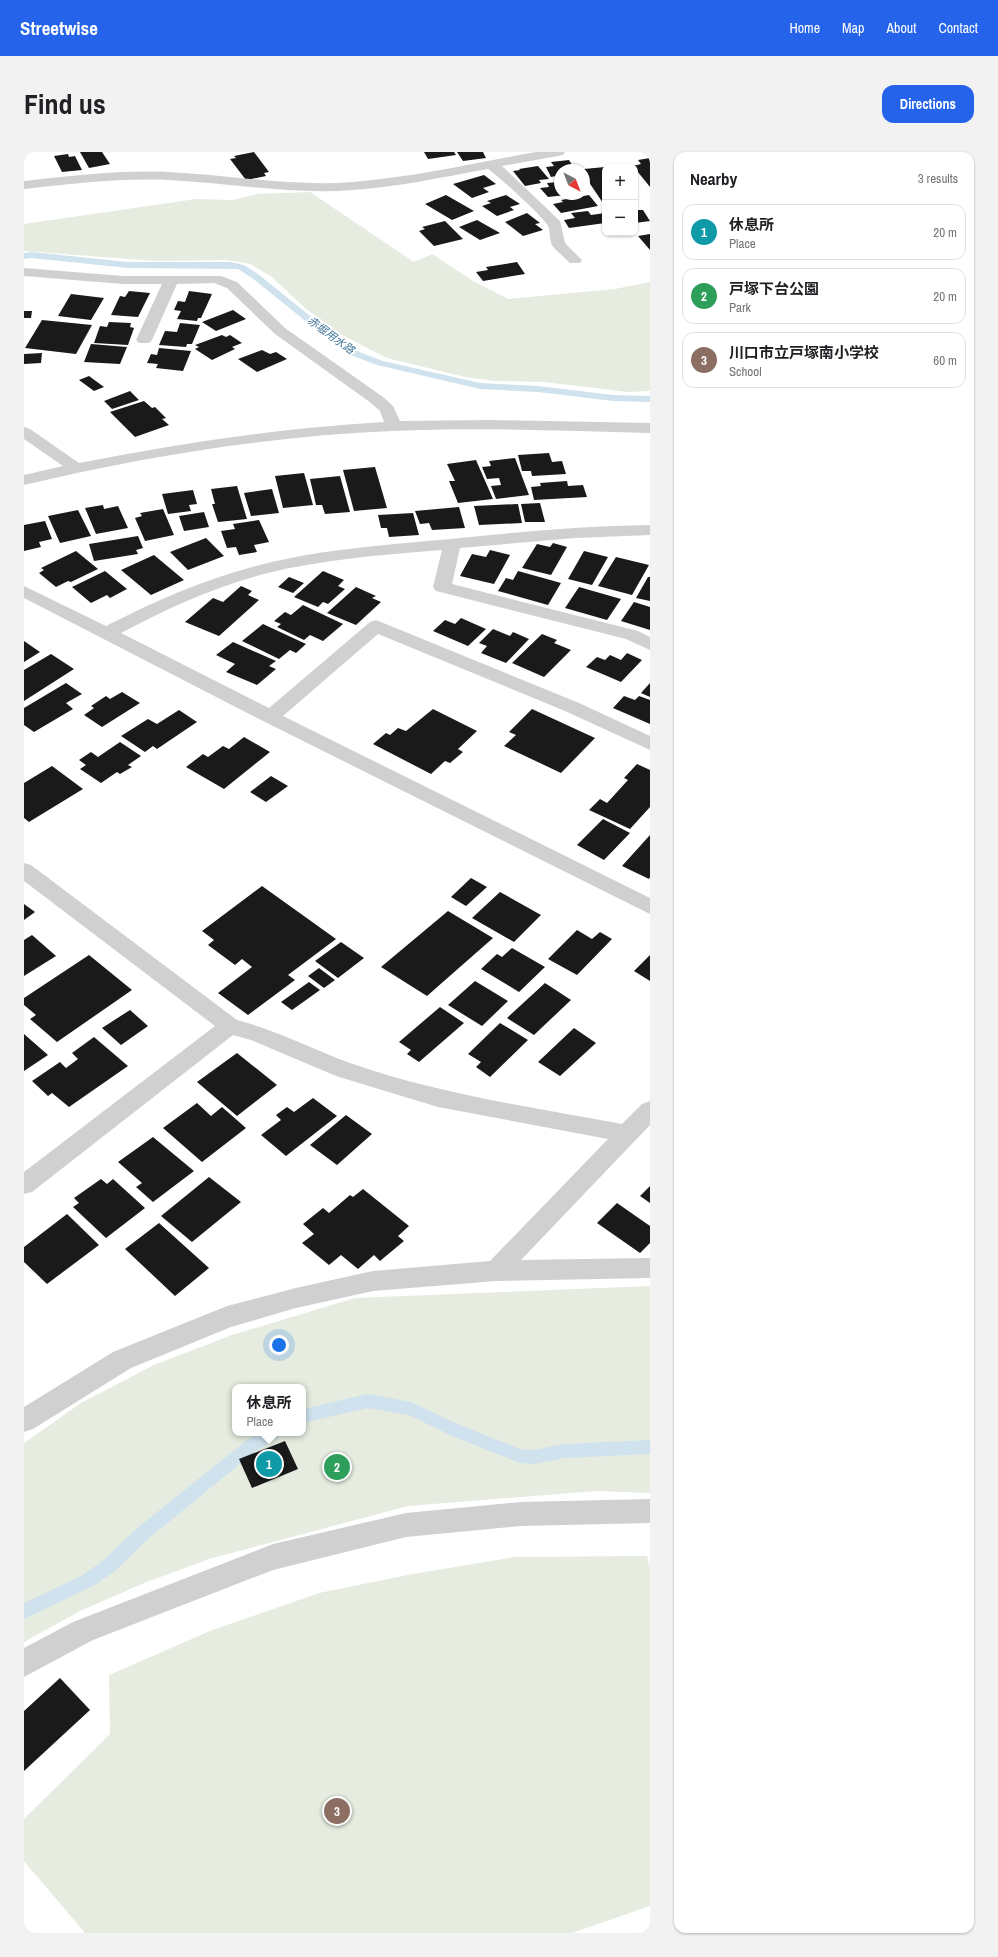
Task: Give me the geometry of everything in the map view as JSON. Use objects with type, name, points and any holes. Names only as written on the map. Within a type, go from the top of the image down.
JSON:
[{"type":"street","points":[[24,185],[109,176],[170,176],[294,187],[353,186],[409,179],[558,152]]},
{"type":"street","points":[[490,164],[504,174],[555,224],[558,244],[575,260]]},
{"type":"street","points":[[24,272],[123,280],[216,279],[232,285],[280,331],[377,400],[387,409],[394,426]]},
{"type":"street","points":[[144,340],[171,280]]},
{"type":"street","points":[[24,480],[76,468],[247,439],[323,430],[394,426],[497,424],[650,428]]},
{"type":"street","points":[[24,432],[76,468]]},
{"type":"street","points":[[107,633],[180,598],[234,578],[279,566],[324,557],[536,535],[650,530]]},
{"type":"street","points":[[452,544],[442,587],[632,635],[650,644]]},
{"type":"street","points":[[24,591],[270,717],[650,907]]},
{"type":"street","points":[[270,717],[376,626],[572,707],[650,744]]},
{"type":"street","points":[[24,870],[230,1026],[256,1033],[344,1070],[438,1098],[627,1134]]},
{"type":"street","points":[[24,1185],[230,1026]]},
{"type":"street","points":[[496,1271],[650,1110]]},
{"type":"street","points":[[24,1421],[122,1360],[227,1317],[296,1298],[373,1281],[496,1271],[650,1268]]},
{"type":"street","points":[[24,1663],[83,1631],[144,1606],[280,1556],[406,1525],[522,1514],[650,1511]]},
{"type":"shaded area","points":[[310,192],[414,262],[432,254],[473,281],[508,299],[615,289],[650,282],[650,391],[628,392],[544,382],[494,381],[465,377],[387,358],[344,336],[306,309],[272,277],[250,264],[224,260],[155,261],[24,251],[24,224],[196,199],[233,200],[257,194]]},
{"type":"shaded area","points":[[650,1286],[650,1493],[596,1491],[408,1506],[209,1559],[144,1583],[80,1611],[24,1642],[24,1443],[81,1403],[154,1365],[232,1335],[355,1298]]},
{"type":"shaded area","points":[[647,1556],[650,1568],[650,1906],[572,1933],[85,1933],[24,1861],[24,1819],[110,1734],[109,1675],[210,1631],[319,1593],[413,1574],[515,1557]]},
{"type":"building","points":[[80,152],[102,152],[110,164],[89,168]]},
{"type":"building","points":[[254,152],[269,172],[264,173],[266,176],[246,180],[230,159],[236,158],[234,156]]},
{"type":"building","points":[[424,152],[454,152],[456,155],[428,159]]},
{"type":"building","points":[[457,152],[483,152],[486,158],[463,161]]},
{"type":"building","points":[[68,154],[69,157],[75,156],[82,170],[62,172],[54,156]]},
{"type":"building","points":[[650,158],[650,187],[638,172],[638,165],[641,164],[638,160]]},
{"type":"building","points":[[569,160],[571,164],[554,164],[554,166],[551,162]]},
{"type":"building","points":[[538,166],[549,179],[539,180],[541,183],[525,186],[513,171],[520,170],[519,169]]},
{"type":"building","points":[[554,166],[554,176],[551,177],[546,167]]},
{"type":"building","points":[[602,167],[602,202],[590,184],[590,168]]},
{"type":"building","points":[[484,175],[496,184],[483,188],[489,192],[472,198],[453,184]]},
{"type":"building","points":[[554,182],[554,196],[548,197],[540,188],[549,187],[547,183]]},
{"type":"building","points":[[446,195],[474,211],[452,220],[425,204]]},
{"type":"building","points":[[506,195],[520,204],[510,207],[514,210],[497,216],[482,206],[491,203],[487,201]]},
{"type":"building","points":[[590,196],[598,206],[561,213],[553,204],[563,202],[561,200],[590,200]]},
{"type":"building","points":[[638,210],[643,210],[650,221],[638,223]]},
{"type":"building","points":[[588,211],[591,215],[602,213],[602,223],[569,228],[564,220],[575,218],[571,213]]},
{"type":"building","points":[[527,213],[540,223],[535,224],[543,230],[523,236],[505,222]]},
{"type":"building","points":[[477,220],[500,233],[480,240],[459,227]]},
{"type":"building","points":[[445,221],[463,239],[434,246],[419,231],[425,229],[422,227]]},
{"type":"building","points":[[650,234],[650,250],[638,236]]},
{"type":"building","points":[[517,262],[525,274],[483,281],[476,272],[488,270],[486,267]]},
{"type":"building","points":[[129,291],[150,293],[138,317],[111,315],[120,296],[125,297]]},
{"type":"building","points":[[189,291],[212,294],[201,318],[198,318],[197,321],[177,319],[181,311],[174,310],[178,301],[185,302]]},
{"type":"building","points":[[71,294],[104,298],[91,320],[58,316]]},
{"type":"building","points":[[233,310],[246,319],[216,331],[202,322]]},
{"type":"building","points":[[24,311],[32,311],[31,318],[24,318]]},
{"type":"building","points":[[42,320],[92,325],[76,354],[25,348]]},
{"type":"building","points":[[109,322],[131,323],[130,327],[134,328],[128,345],[94,343],[100,326],[107,327]]},
{"type":"building","points":[[180,323],[200,325],[192,344],[187,344],[186,347],[159,345],[165,331],[177,332]]},
{"type":"building","points":[[222,335],[226,337],[230,335],[242,343],[232,347],[235,349],[212,360],[195,349],[199,347],[195,345]]},
{"type":"building","points":[[91,344],[127,347],[120,364],[84,362]]},
{"type":"building","points":[[159,348],[191,351],[183,371],[156,368],[158,364],[147,363],[151,354],[157,355]]},
{"type":"building","points":[[262,350],[270,354],[276,352],[287,359],[257,372],[238,359]]},
{"type":"building","points":[[42,353],[41,363],[24,364],[24,354]]},
{"type":"building","points":[[89,376],[104,387],[94,391],[79,380]]},
{"type":"building","points":[[130,391],[139,400],[112,409],[104,401]]},
{"type":"building","points":[[144,401],[152,408],[155,407],[166,418],[162,419],[169,425],[135,437],[110,412]]},
{"type":"building","points":[[549,453],[552,462],[562,461],[566,474],[532,476],[531,471],[522,471],[518,455]]},
{"type":"building","points":[[515,458],[529,495],[496,499],[491,486],[501,485],[499,478],[487,479],[482,467],[491,466],[489,461]]},
{"type":"building","points":[[476,460],[493,499],[458,503],[449,481],[455,481],[447,464]]},
{"type":"building","points":[[375,467],[387,508],[354,511],[343,470]]},
{"type":"building","points":[[304,473],[313,505],[283,508],[275,476]]},
{"type":"building","points":[[340,476],[350,512],[325,514],[322,505],[316,505],[310,479]]},
{"type":"building","points":[[567,481],[568,486],[583,485],[587,497],[534,500],[531,487],[541,486],[540,483]]},
{"type":"building","points":[[237,486],[247,519],[218,522],[212,504],[215,504],[211,489]]},
{"type":"building","points":[[272,489],[279,513],[251,516],[244,493]]},
{"type":"building","points":[[193,490],[197,504],[189,505],[191,511],[168,514],[162,494]]},
{"type":"building","points":[[540,503],[545,522],[525,522],[521,504]]},
{"type":"building","points":[[518,504],[522,523],[479,525],[474,506]]},
{"type":"building","points":[[103,505],[104,509],[118,506],[128,528],[96,534],[85,508]]},
{"type":"building","points":[[459,507],[465,528],[432,530],[429,523],[420,524],[415,511]]},
{"type":"building","points":[[163,509],[174,535],[145,541],[135,518],[142,516],[140,513]]},
{"type":"building","points":[[78,510],[91,536],[60,543],[48,516]]},
{"type":"building","points":[[204,512],[209,527],[184,531],[179,516]]},
{"type":"building","points":[[413,513],[419,535],[389,537],[387,528],[381,528],[378,515]]},
{"type":"building","points":[[259,520],[269,542],[254,545],[257,552],[239,555],[236,547],[227,548],[221,531],[235,529],[233,524]]},
{"type":"building","points":[[45,521],[52,539],[39,542],[41,547],[24,551],[24,525]]},
{"type":"building","points":[[138,536],[143,548],[136,550],[138,554],[94,561],[89,544]]},
{"type":"building","points":[[206,538],[224,556],[188,570],[170,552]]},
{"type":"building","points":[[553,543],[567,547],[551,575],[522,568],[537,544],[550,547]]},
{"type":"building","points":[[490,550],[510,555],[494,584],[460,576],[472,554],[486,557]]},
{"type":"building","points":[[76,551],[98,569],[71,582],[68,581],[56,587],[39,573],[44,570],[41,568]]},
{"type":"building","points":[[584,551],[608,557],[592,585],[568,579]]},
{"type":"building","points":[[154,555],[184,580],[151,595],[121,570]]},
{"type":"building","points":[[616,557],[649,565],[632,595],[598,586]]},
{"type":"building","points":[[105,571],[127,589],[110,598],[107,595],[91,603],[72,587]]},
{"type":"building","points":[[323,571],[344,580],[338,586],[345,589],[328,604],[323,602],[318,607],[294,597]]},
{"type":"building","points":[[518,571],[561,583],[548,605],[498,591],[506,578],[513,580]]},
{"type":"building","points":[[289,577],[304,583],[293,593],[278,587]]},
{"type":"building","points":[[648,577],[650,577],[650,601],[636,598]]},
{"type":"building","points":[[241,586],[252,591],[248,595],[259,600],[219,636],[185,622],[213,598],[223,602]]},
{"type":"building","points":[[356,587],[376,596],[372,598],[381,602],[356,625],[327,613]]},
{"type":"building","points":[[579,587],[621,599],[607,620],[565,608]]},
{"type":"building","points":[[634,602],[650,607],[650,630],[621,621]]},
{"type":"building","points":[[303,605],[343,624],[323,641],[310,635],[304,640],[277,627],[281,624],[274,621],[285,612],[291,615]]},
{"type":"building","points":[[461,618],[486,629],[468,646],[433,631],[445,620],[455,624]]},
{"type":"building","points":[[263,624],[306,644],[296,653],[290,650],[279,659],[242,641]]},
{"type":"building","points":[[493,629],[510,636],[513,632],[529,639],[506,663],[481,653],[487,646],[479,643]]},
{"type":"building","points":[[542,634],[557,640],[554,643],[571,650],[544,677],[512,663]]},
{"type":"building","points":[[24,641],[40,652],[24,662]]},
{"type":"building","points":[[233,642],[276,661],[269,666],[276,669],[257,685],[226,672],[235,664],[216,655]]},
{"type":"building","points":[[627,653],[642,660],[621,682],[586,667],[597,657],[605,660],[610,655],[621,660]]},
{"type":"building","points":[[51,654],[74,669],[24,701],[24,670]]},
{"type":"building","points":[[66,683],[82,694],[66,703],[73,709],[34,732],[24,725],[24,708]]},
{"type":"building","points":[[650,683],[650,697],[641,693]]},
{"type":"building","points":[[122,692],[140,703],[102,727],[84,715],[94,708],[91,706],[106,696],[110,699]]},
{"type":"building","points":[[624,696],[635,700],[639,696],[650,700],[650,724],[613,708]]},
{"type":"building","points":[[433,709],[477,731],[458,749],[463,752],[450,763],[445,761],[431,774],[373,744],[386,733],[390,735],[398,728],[406,731]]},
{"type":"building","points":[[532,709],[595,738],[561,773],[504,746],[516,735],[509,732]]},
{"type":"building","points":[[179,710],[197,722],[157,749],[153,746],[145,752],[121,736],[148,719],[157,724]]},
{"type":"building","points":[[244,737],[270,752],[224,789],[186,767],[203,754],[208,757],[223,746],[229,749]]},
{"type":"building","points":[[120,742],[141,756],[128,765],[132,767],[120,774],[117,772],[101,783],[80,769],[86,765],[79,760],[91,752],[98,757]]},
{"type":"building","points":[[637,764],[650,770],[650,807],[630,829],[589,810],[600,799],[607,803],[628,780],[624,778]]},
{"type":"building","points":[[52,766],[83,789],[29,822],[24,818],[24,783]]},
{"type":"building","points":[[271,776],[288,786],[266,802],[250,792]]},
{"type":"building","points":[[603,819],[630,833],[604,860],[577,845]]},
{"type":"building","points":[[650,835],[650,877],[649,879],[622,866]]},
{"type":"building","points":[[471,878],[487,887],[466,906],[451,897]]},
{"type":"building","points":[[262,886],[336,939],[288,975],[295,980],[248,1015],[218,993],[252,967],[242,959],[235,965],[208,945],[214,940],[202,931]]},
{"type":"building","points":[[500,892],[541,915],[514,942],[472,918]]},
{"type":"building","points":[[24,904],[35,912],[24,920]]},
{"type":"building","points":[[448,911],[493,938],[427,996],[381,967]]},
{"type":"building","points":[[577,930],[592,939],[600,932],[612,939],[577,975],[548,959]]},
{"type":"building","points":[[32,935],[56,956],[24,976],[24,940]]},
{"type":"building","points":[[341,942],[364,958],[338,978],[315,961]]},
{"type":"building","points":[[512,948],[545,967],[519,992],[481,969],[497,954],[502,957]]},
{"type":"building","points":[[89,955],[132,990],[57,1042],[30,1019],[36,1015],[24,1005],[24,998]]},
{"type":"building","points":[[650,955],[650,981],[634,971]]},
{"type":"building","points":[[319,968],[335,980],[324,988],[308,976]]},
{"type":"building","points":[[475,981],[508,1001],[482,1026],[448,1005]]},
{"type":"building","points":[[309,982],[320,990],[292,1010],[281,1002]]},
{"type":"building","points":[[545,983],[571,1000],[534,1035],[507,1018]]},
{"type":"building","points":[[440,1007],[464,1023],[419,1062],[407,1054],[411,1050],[399,1042]]},
{"type":"building","points":[[130,1010],[148,1026],[121,1045],[102,1028]]},
{"type":"building","points":[[500,1023],[528,1040],[490,1077],[476,1067],[481,1062],[468,1054]]},
{"type":"building","points":[[574,1028],[596,1043],[560,1076],[538,1062]]},
{"type":"building","points":[[24,1034],[48,1055],[24,1071]]},
{"type":"building","points":[[94,1037],[128,1066],[69,1107],[52,1093],[48,1096],[32,1081],[60,1062],[66,1068],[78,1059],[72,1053]]},
{"type":"building","points":[[237,1053],[277,1085],[237,1116],[197,1082]]},
{"type":"building","points":[[313,1098],[337,1116],[286,1156],[261,1135],[281,1120],[276,1115],[287,1107],[294,1112]]},
{"type":"building","points":[[197,1103],[211,1116],[222,1107],[246,1128],[202,1162],[163,1128]]},
{"type":"building","points":[[346,1115],[372,1134],[337,1165],[310,1145]]},
{"type":"building","points":[[153,1137],[194,1171],[153,1202],[136,1187],[142,1183],[118,1162]]},
{"type":"building","points":[[209,1177],[241,1202],[192,1242],[161,1216]]},
{"type":"building","points":[[101,1179],[107,1184],[113,1179],[145,1208],[106,1238],[73,1207],[79,1203],[74,1198]]},
{"type":"building","points":[[650,1186],[650,1203],[640,1196]]},
{"type":"building","points":[[363,1189],[409,1226],[398,1236],[404,1241],[380,1261],[374,1255],[358,1269],[341,1255],[329,1265],[302,1243],[314,1234],[303,1224],[323,1208],[329,1213],[350,1195],[353,1197]]},
{"type":"building","points":[[617,1203],[650,1226],[650,1243],[640,1253],[597,1223]]},
{"type":"building","points":[[67,1214],[99,1245],[47,1284],[24,1262],[24,1247]]},
{"type":"building","points":[[159,1223],[209,1268],[175,1296],[125,1249]]},
{"type":"building","points":[[285,1441],[298,1469],[252,1488],[239,1459]]},
{"type":"building","points":[[60,1678],[90,1710],[24,1771],[24,1711]]},
{"type":"waterway","name":"赤堀用水路","points":[[24,256],[31,255],[128,265],[231,265],[241,267],[255,276],[327,334],[356,354],[380,363],[480,386],[538,389],[613,398],[650,399]]},
{"type":"waterway","points":[[306,1415],[368,1401],[411,1409],[457,1431],[520,1456],[534,1457],[564,1451],[650,1447]]},
{"type":"waterway","points":[[24,1611],[87,1581],[109,1566],[142,1534],[252,1445],[268,1436]]},
{"type":"place","name":"休息所","points":[[269,1464]]},
{"type":"place","name":"戸塚下台公園","points":[[337,1467]]},
{"type":"place","name":"川口市立戸塚南小学校","points":[[337,1811]]}]
